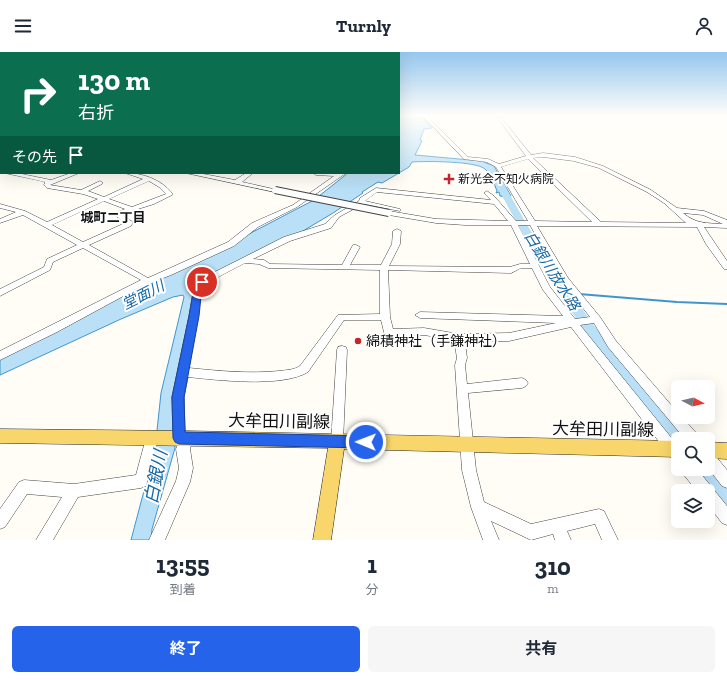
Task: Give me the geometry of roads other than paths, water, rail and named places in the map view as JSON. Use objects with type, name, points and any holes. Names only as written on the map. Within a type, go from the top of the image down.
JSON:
[{"type":"main road","name":"大牟田川副線","points":[[0,436],[183,438],[671,451]]},
{"type":"main road","points":[[322,540],[337,442]]},
{"type":"main road","points":[[715,450],[727,451]]},
{"type":"street","points":[[447,139],[466,158],[488,161],[498,166],[564,279],[612,344],[686,432]]},
{"type":"street","points":[[515,139],[529,157],[596,222],[699,225],[727,224]]},
{"type":"street","points":[[498,166],[529,157],[551,156],[596,165],[649,191],[676,210],[688,221],[699,225],[710,244],[727,267]]},
{"type":"street","points":[[19,174],[49,181],[47,185],[49,187],[81,192],[105,198],[131,209]]},
{"type":"street","points":[[48,183],[73,174]]},
{"type":"street","points":[[0,293],[47,268],[50,261],[128,224],[129,222],[118,215],[156,201],[170,194],[160,184],[131,174]]},
{"type":"street","points":[[195,174],[422,218],[466,223],[688,221],[727,224]]},
{"type":"street","points":[[204,174],[239,182]]},
{"type":"street","points":[[239,182],[249,174]]},
{"type":"street","points":[[0,356],[137,285],[148,282],[232,244],[255,225],[295,206],[321,189],[340,174]]},
{"type":"street","points":[[46,225],[148,179]]},
{"type":"street","points":[[81,192],[100,183]]},
{"type":"street","points":[[157,540],[183,482],[186,468],[178,397],[194,316],[198,287],[202,282],[286,239],[328,226],[337,216],[362,202],[362,199],[376,190],[495,202]]},
{"type":"street","points":[[487,193],[492,197],[512,223],[546,288],[574,321],[671,445]]},
{"type":"street","points":[[362,202],[418,214],[422,218]]},
{"type":"street","points":[[0,206],[24,212],[148,282]]},
{"type":"street","points":[[352,208],[415,220],[422,218]]},
{"type":"street","points":[[676,210],[704,213],[727,224]]},
{"type":"street","points":[[0,221],[24,212]]},
{"type":"street","points":[[397,231],[396,244],[384,268],[385,318],[389,333],[417,330],[443,333],[459,338],[509,337],[574,321]]},
{"type":"street","points":[[344,267],[356,247]]},
{"type":"street","points":[[243,261],[261,262],[268,266],[384,268],[511,270],[520,266],[534,266]]},
{"type":"street","points":[[420,315],[574,321],[595,320]]},
{"type":"street","points":[[182,372],[263,378],[298,372],[304,369],[341,317],[385,318]]},
{"type":"street","points":[[459,338],[462,358],[460,365],[469,470],[478,507],[491,540]]},
{"type":"street","points":[[337,442],[342,350]]},
{"type":"street","points":[[463,389],[522,383]]},
{"type":"street","points":[[0,522],[24,487],[74,491],[141,481],[152,438]]},
{"type":"street","points":[[715,466],[727,481]]},
{"type":"street","points":[[694,476],[700,484]]},
{"type":"street","points":[[44,540],[74,491]]},
{"type":"street","points":[[715,503],[727,518]]},
{"type":"street","points":[[478,507],[531,532],[599,516],[610,540]]},
{"type":"street","points":[[557,526],[563,540]]},
{"type":"water","points":[[400,139],[420,139],[422,141],[415,155],[481,161],[494,166],[511,196],[500,196],[499,192],[496,193],[497,191],[491,176],[480,166],[450,162],[412,162],[409,167],[400,172]]},
{"type":"water","points":[[347,174],[397,174],[382,183],[378,182],[333,213],[303,231],[197,282],[174,427],[175,448],[152,529],[151,540],[131,540],[155,449],[161,393],[184,297],[183,295],[173,297],[121,319],[0,375],[0,358],[111,300],[235,244],[247,235],[314,200]]},
{"type":"waterway","name":"白銀川放水路","points":[[499,182],[517,217],[558,285],[604,350],[671,434]]},
{"type":"waterway","name":"白銀川放水路","points":[[561,291],[572,293]]},
{"type":"waterway","points":[[579,294],[677,302],[727,304]]},
{"type":"waterway","name":"白銀川放水路","points":[[707,476],[727,501]]},
{"type":"place","name":"新光会不知火病院","points":[[449,179]]},
{"type":"place","name":"綿積神社（手鎌神社）","points":[[358,341]]},
{"type":"district","name":"城町二丁目","points":[[113,217]]},
{"type":"water label","name":"堂面川","points":[[143,295]]},
{"type":"water label","name":"白銀川","points":[[156,477]]}]
